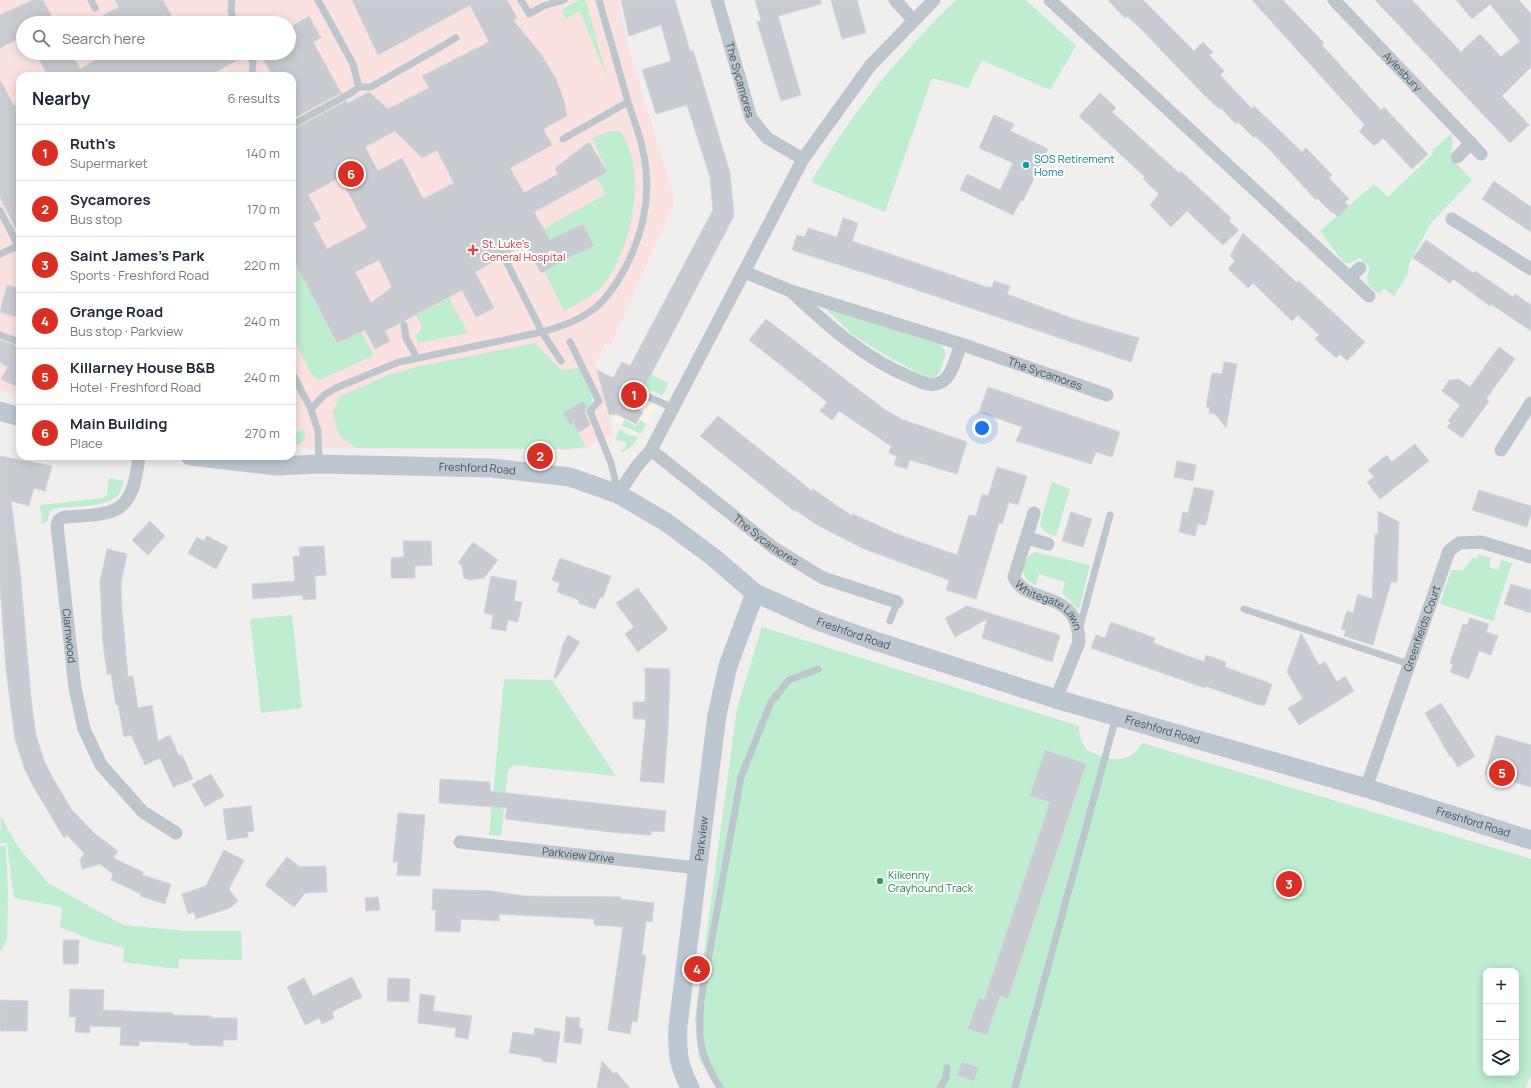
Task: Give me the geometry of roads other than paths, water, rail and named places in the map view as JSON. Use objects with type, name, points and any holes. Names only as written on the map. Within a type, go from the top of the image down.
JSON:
[{"type":"main road","points":[[0,411],[16,416]]},
{"type":"main road","name":"Freshford Road","points":[[224,460],[276,466],[319,464],[492,468],[570,477],[618,494],[666,522],[755,592],[818,621],[872,640],[1056,698],[1116,714],[1366,788],[1531,840]]},
{"type":"main road","name":"Parkview","points":[[690,1088],[682,1073],[677,1052],[678,1026],[717,715],[728,666],[755,592]]},
{"type":"street","name":"The Sycamores","points":[[718,0],[751,118],[767,138],[803,159]]},
{"type":"street","points":[[895,0],[913,20]]},
{"type":"street","points":[[618,494],[637,466],[651,450],[803,159],[870,66],[934,0]]},
{"type":"street","points":[[1050,0],[1369,296]]},
{"type":"street","name":"Aylesbury","points":[[1334,0],[1481,154]]},
{"type":"street","points":[[1457,157],[1471,143]]},
{"type":"street","points":[[1452,219],[1531,269]]},
{"type":"street","points":[[1349,278],[1360,268]]},
{"type":"street","name":"The Sycamores","points":[[744,272],[791,291],[961,344],[1107,395]]},
{"type":"street","name":"The Sycamores","points":[[791,291],[818,317],[858,349],[894,371],[928,384],[939,383],[947,378],[961,344]]},
{"type":"street","points":[[1501,450],[1531,403]]},
{"type":"street","name":"The Sycamores","points":[[651,450],[774,548],[823,578],[897,602]]},
{"type":"street","name":"Clarnwood","points":[[138,460],[136,475],[124,504],[115,511],[102,515],[64,517],[59,520],[57,525],[75,688],[84,729],[101,765],[143,812],[176,833]]},
{"type":"street","name":"Whitegate Lawn","points":[[1034,513],[1014,577],[1017,584],[1026,590],[1058,602],[1070,611],[1079,632],[1079,642],[1056,698]]},
{"type":"street","points":[[1027,538],[1048,544]]},
{"type":"street","name":"Greenfields Court","points":[[1366,788],[1449,551],[1459,543],[1481,542],[1531,557]]},
{"type":"street","name":"Parkview Drive","points":[[460,842],[698,868]]},
{"type":"lane","points":[[91,0],[95,8]]},
{"type":"lane","points":[[232,0],[232,16]]},
{"type":"lane","points":[[318,0],[353,64],[359,87]]},
{"type":"lane","points":[[521,0],[529,14],[544,6],[564,0]]},
{"type":"lane","points":[[311,408],[324,395],[338,387],[399,362],[542,332],[562,326],[593,310],[611,293],[637,246],[645,210],[647,191],[644,152],[599,0]]},
{"type":"lane","points":[[296,123],[351,93],[359,87],[371,87],[456,38]]},
{"type":"lane","points":[[252,60],[252,72]]},
{"type":"lane","points":[[563,139],[628,102]]},
{"type":"lane","points":[[0,211],[16,242]]},
{"type":"lane","points":[[0,254],[16,249]]},
{"type":"lane","points":[[507,263],[542,332],[561,361]]},
{"type":"lane","points":[[404,325],[406,338],[417,358]]},
{"type":"lane","points":[[0,335],[16,341]]},
{"type":"lane","points":[[570,342],[599,401],[590,412],[611,463],[618,494]]},
{"type":"lane","points":[[296,386],[311,408],[318,431],[319,464]]},
{"type":"lane","points":[[649,396],[673,408]]},
{"type":"lane","points":[[1079,632],[1110,515]]},
{"type":"lane","points":[[890,621],[897,602]]},
{"type":"lane","points":[[1244,609],[1410,664]]},
{"type":"lane","points":[[720,1088],[706,1065],[699,1028],[701,1000],[741,777],[771,702],[789,680],[818,669]]},
{"type":"lane","points":[[1015,1088],[1116,714]]},
{"type":"lane","points":[[940,1088],[946,1078],[947,1068]]},
{"type":"place","name":"SOS Retirement Home","points":[[1026,165]]},
{"type":"place","name":"Main Building","points":[[351,174]]},
{"type":"place","name":"St. Luke's General Hospital","points":[[473,250]]},
{"type":"place","name":"Ruth's","points":[[634,395]]},
{"type":"place","name":"Sycamores","points":[[540,456]]},
{"type":"place","name":"Killarney House B&B","points":[[1502,773]]},
{"type":"place","name":"Kilkenny Grayhound Track","points":[[880,881]]},
{"type":"place","name":"Saint James's Park","points":[[1289,884]]},
{"type":"place","name":"Grange Road","points":[[697,969]]}]
